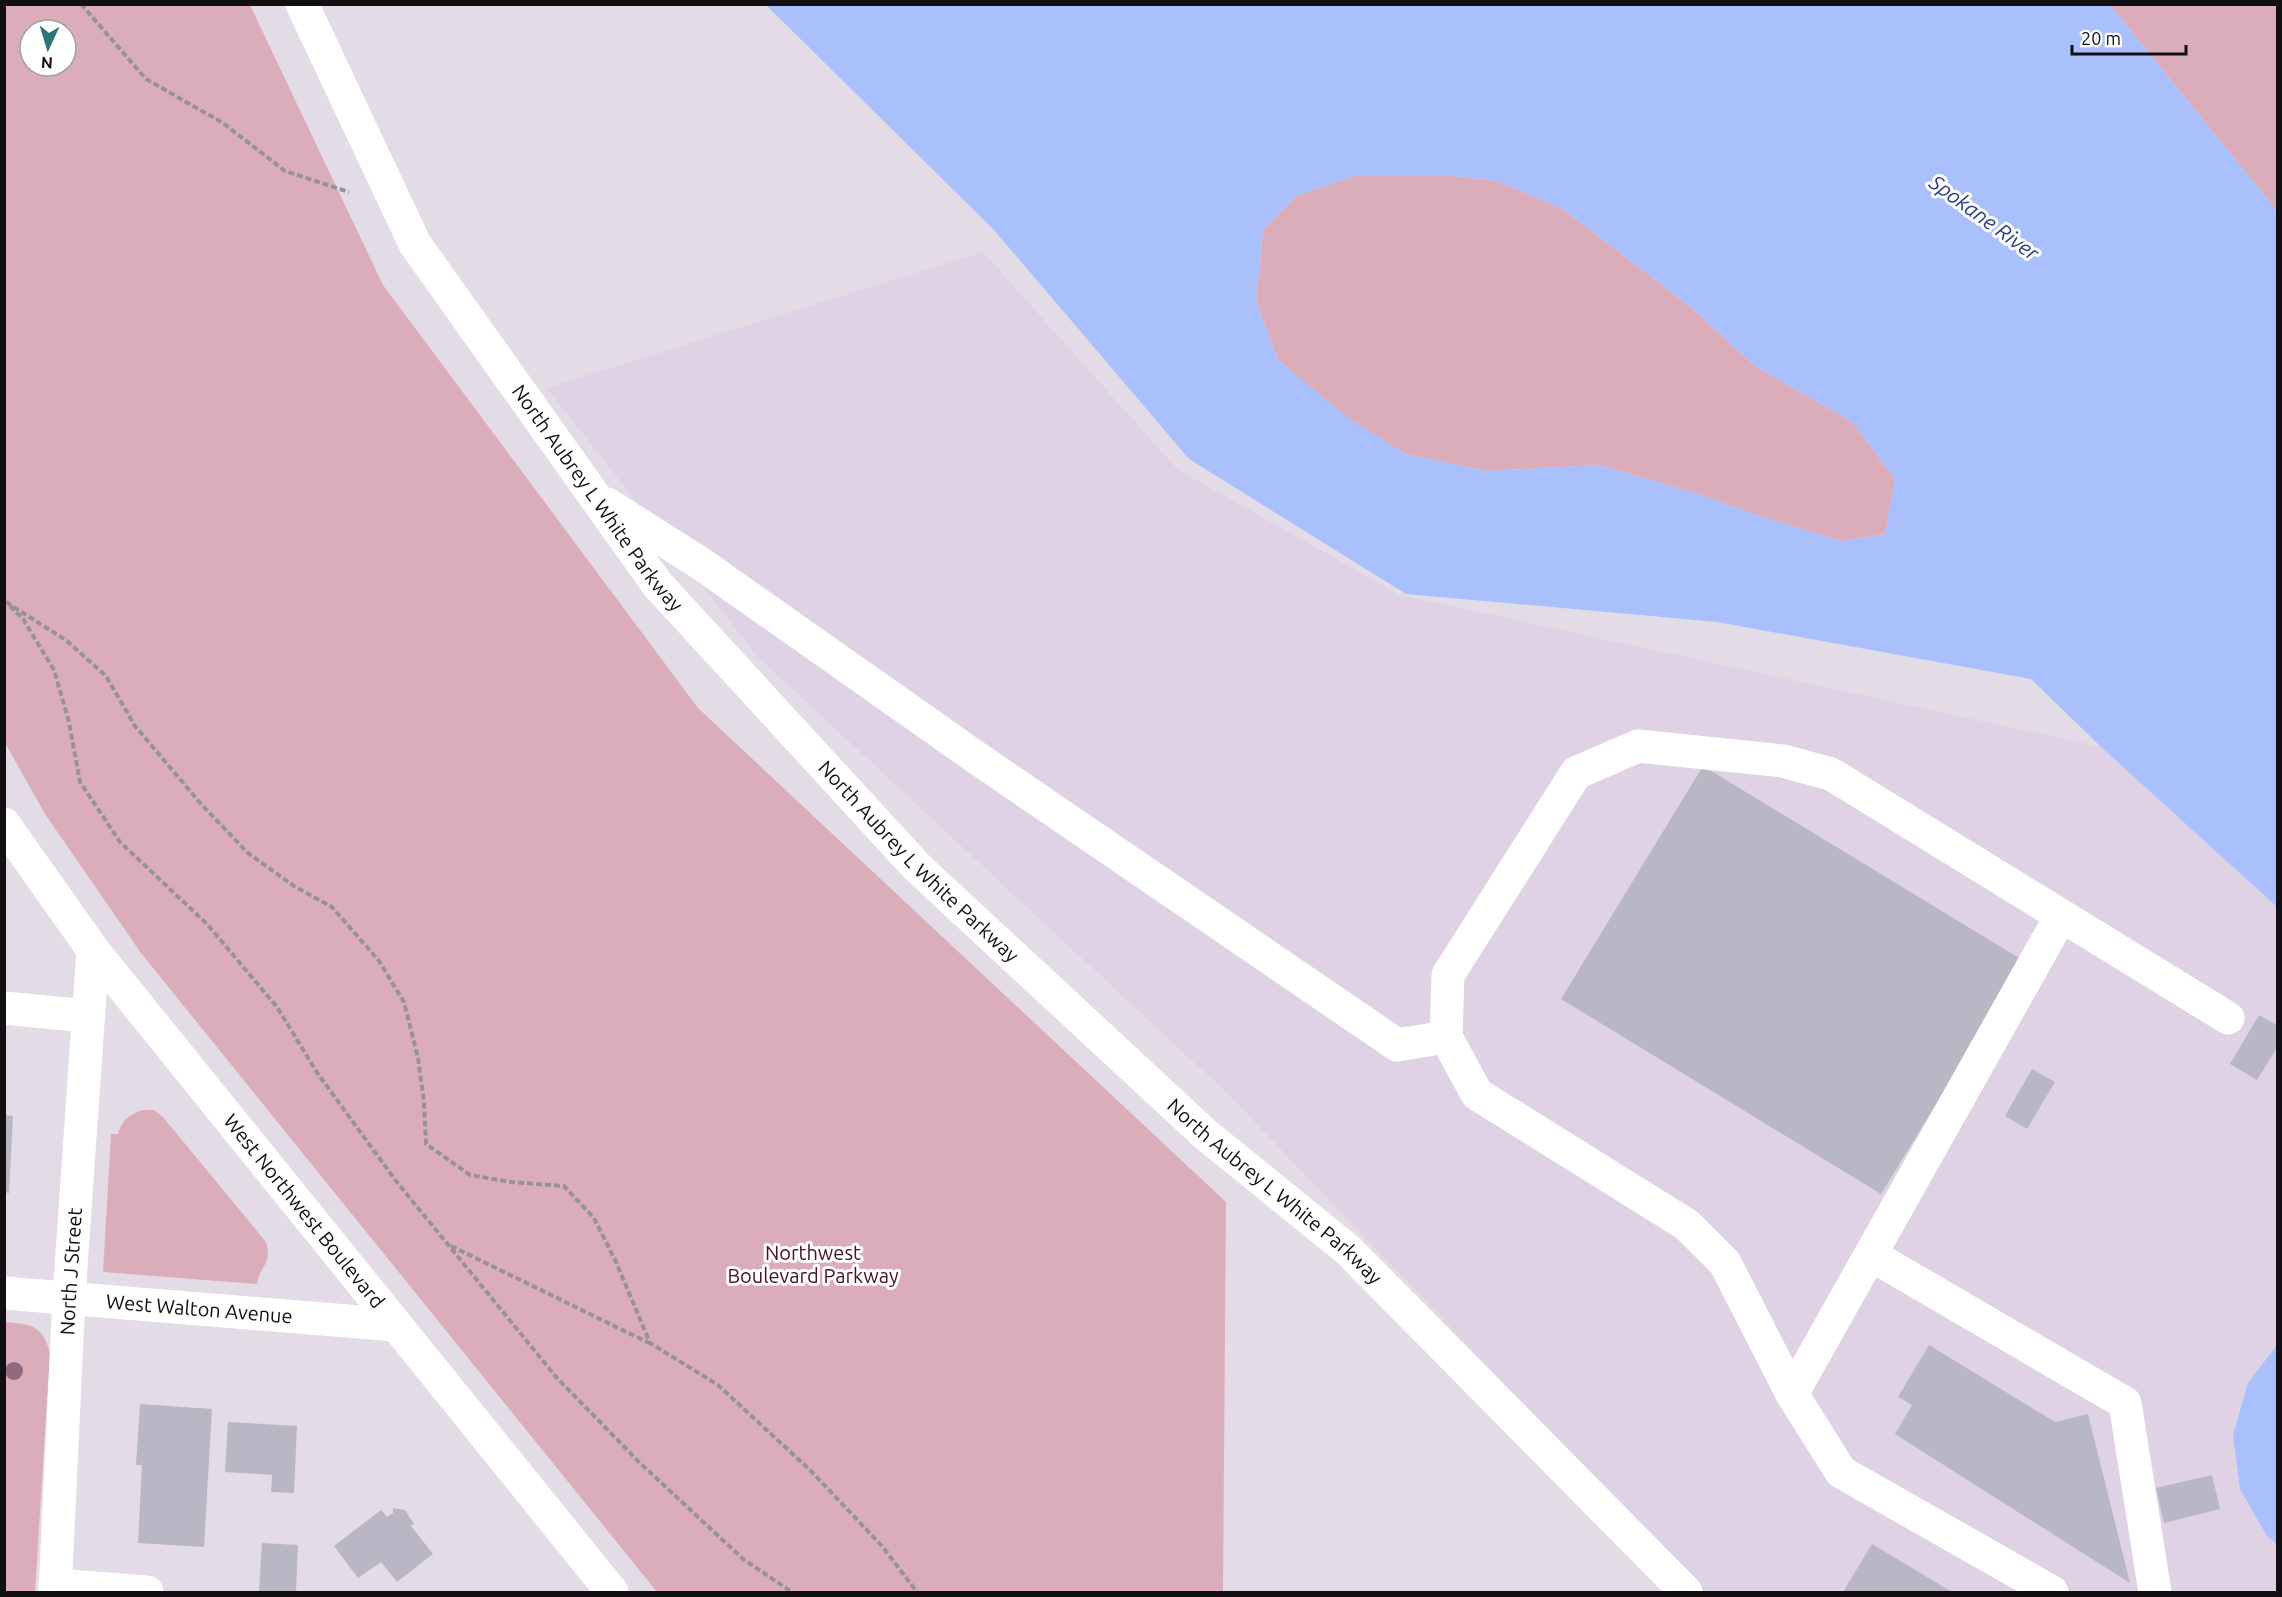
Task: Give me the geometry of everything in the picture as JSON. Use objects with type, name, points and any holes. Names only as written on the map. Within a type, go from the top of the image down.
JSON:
[{"type":"street","name":"North Aubrey L White Parkway","points":[[302,4],[415,244],[657,585],[917,867],[1205,1134],[1348,1250],[1686,1593]]},
{"type":"street","points":[[593,495],[700,563],[984,763],[1397,1045],[1446,1037]]},
{"type":"street","points":[[2052,1593],[1841,1472],[1792,1394],[1725,1263],[1687,1225],[1477,1094],[1446,1037],[1448,975],[1575,773],[1638,746],[1784,761],[1831,774],[2228,1018]]},
{"type":"street","name":"West Northwest Boulevard","points":[[4,824],[93,950],[612,1593]]},
{"type":"street","points":[[1792,1394],[2061,916]]},
{"type":"street","name":"North J Street","points":[[55,1589],[69,1297],[93,950]]},
{"type":"street","points":[[4,1008],[88,1016]]},
{"type":"street","points":[[1871,1255],[2125,1403],[2155,1593]]},
{"type":"street","name":"West Walton Avenue","points":[[4,1293],[396,1325]]},
{"type":"street","points":[[55,1589],[147,1593]]},
{"type":"path","points":[[81,4],[146,78],[224,123],[285,171],[398,207]]},
{"type":"path","points":[[5,601],[22,619],[54,670],[69,722],[80,782],[120,842],[207,924],[277,1007],[318,1074],[396,1181],[557,1378],[639,1462],[743,1559],[792,1593]]},
{"type":"path","points":[[5,601],[67,641],[106,676],[135,726],[201,804],[248,853],[294,886],[332,907],[340,916],[379,962],[404,1002],[418,1058],[424,1102],[426,1144],[470,1175],[511,1182],[564,1186],[594,1218],[650,1343]]},
{"type":"path","points":[[448,1245],[650,1343],[718,1385],[803,1464],[882,1546],[917,1593]]},
{"type":"shaded area","points":[[983,252],[1177,469],[1400,595],[2101,747],[2277,907],[2277,1592],[1705,1592],[1227,1093],[759,658],[547,388]]},
{"type":"green space","name":"Northwest Boulevard Parkway","points":[[4,5],[250,5],[383,285],[698,708],[1226,1202],[1223,1592],[657,1592],[141,953],[45,814],[5,743]]},
{"type":"green space","points":[[2110,5],[2277,5],[2277,211]]},
{"type":"green space","points":[[1355,176],[1453,176],[1497,181],[1563,209],[1693,309],[1754,365],[1852,422],[1895,479],[1885,534],[1841,541],[1756,515],[1695,493],[1599,465],[1486,471],[1405,454],[1346,417],[1278,360],[1256,301],[1263,230],[1296,196]]},
{"type":"green space","points":[[142,1110],[154,1110],[163,1117],[266,1242],[267,1260],[257,1284],[103,1272],[111,1134],[118,1134],[127,1119]]},
{"type":"green space","points":[[4,1322],[29,1325],[35,1328],[43,1337],[50,1353],[35,1592],[5,1592]]},
{"type":"water","name":"Spokane River","points":[[766,5],[2110,5],[2277,211],[2277,907],[2101,747],[2031,679],[1717,622],[1406,594],[1189,459],[994,230]],"holes":[[[1355,176],[1453,176],[1497,181],[1563,209],[1693,309],[1754,365],[1852,422],[1895,479],[1885,534],[1841,541],[1756,515],[1695,493],[1599,465],[1486,471],[1405,454],[1347,417],[1278,360],[1256,301],[1263,230],[1296,196]]]},
{"type":"water","points":[[2277,1345],[2277,1544],[2267,1536],[2240,1489],[2233,1435],[2248,1383]]},
{"type":"building","points":[[1703,766],[2024,961],[1881,1194],[1561,999]]},
{"type":"building","points":[[2259,1015],[2278,1026],[2278,1046],[2257,1080],[2230,1064]]},
{"type":"building","points":[[2032,1069],[2055,1082],[2027,1129],[2005,1116]]},
{"type":"building","points":[[4,1115],[13,1116],[9,1193],[4,1192]]},
{"type":"building","points":[[1929,1345],[2055,1422],[2088,1414],[2130,1583],[1895,1434],[1912,1405],[1898,1397]]},
{"type":"building","points":[[140,1404],[212,1409],[204,1547],[138,1543],[142,1465],[136,1465]]},
{"type":"building","points":[[228,1422],[297,1426],[294,1493],[271,1492],[272,1475],[225,1472]]},
{"type":"building","points":[[2212,1475],[2220,1509],[2164,1523],[2156,1488]]},
{"type":"building","points":[[393,1508],[405,1510],[414,1524],[411,1526],[433,1554],[397,1582],[381,1562],[358,1578],[334,1546],[381,1510],[387,1517],[393,1513]]},
{"type":"building","points":[[262,1543],[298,1545],[296,1592],[259,1592]]},
{"type":"building","points":[[1872,1544],[1952,1592],[1843,1592]]}]
